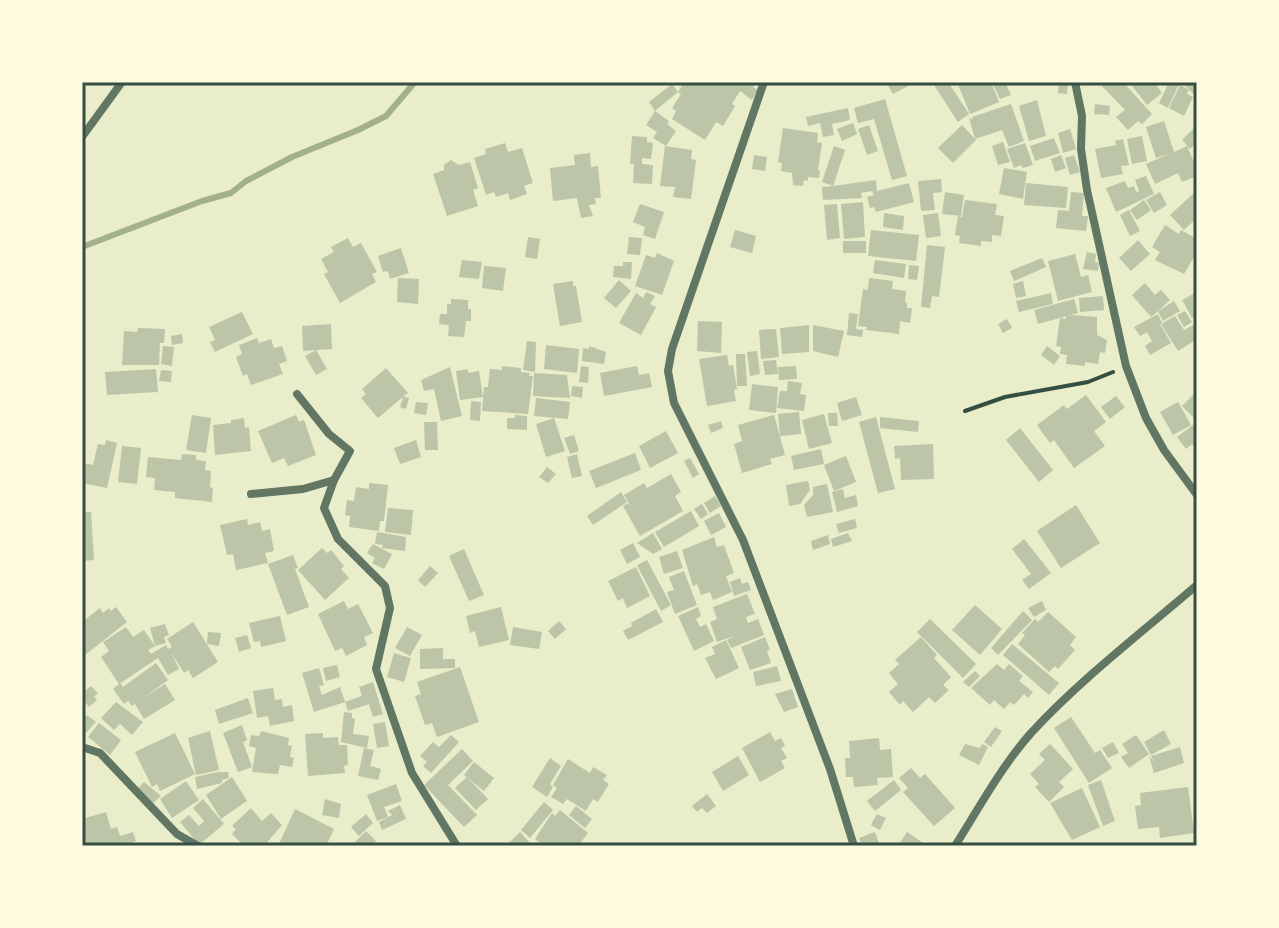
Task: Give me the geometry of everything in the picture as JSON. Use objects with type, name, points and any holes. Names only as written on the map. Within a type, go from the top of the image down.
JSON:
[{"type":"street","points":[[82,137],[122,82]]},
{"type":"street","points":[[764,82],[672,349],[669,379],[674,403],[743,540],[830,769],[854,846]]},
{"type":"street","points":[[1075,82],[1082,116],[1081,149],[1087,190],[1126,366],[1152,429],[1197,495]]},
{"type":"street","points":[[297,394],[329,434],[350,451],[334,480],[324,508],[338,539],[385,586],[390,608],[376,669],[412,773],[457,846]]},
{"type":"street","points":[[251,494],[303,489],[334,480]]},
{"type":"street","points":[[955,846],[1006,765],[1030,734],[1068,696],[1197,585]]},
{"type":"street","points":[[82,747],[100,753],[177,834],[198,846]]},
{"type":"path","points":[[965,411],[1005,397],[1088,382],[1126,366]]},
{"type":"building","points":[[684,82],[756,82],[753,87],[758,90],[752,100],[740,91],[723,126],[716,122],[705,140],[672,119],[676,111],[672,108],[681,94],[678,92]]},
{"type":"building","points":[[886,82],[916,82],[893,94]]},
{"type":"building","points":[[932,82],[948,82],[969,114],[958,122]]},
{"type":"building","points":[[957,82],[991,82],[999,102],[970,114]]},
{"type":"building","points":[[1005,82],[1011,95],[1000,99],[993,84]]},
{"type":"building","points":[[1059,82],[1068,82],[1067,94],[1058,93]]},
{"type":"building","points":[[1104,82],[1123,82],[1152,114],[1142,124],[1138,121],[1128,130],[1116,117],[1125,110],[1101,85]]},
{"type":"building","points":[[1129,82],[1154,82],[1162,93],[1147,105]]},
{"type":"building","points":[[1169,82],[1180,82],[1168,108],[1159,103]]},
{"type":"building","points":[[1197,82],[1197,97],[1184,85]]},
{"type":"building","points":[[672,84],[678,92],[655,111],[649,102]]},
{"type":"building","points":[[1180,85],[1189,90],[1187,94],[1193,97],[1184,116],[1169,108]]},
{"type":"building","points":[[885,99],[907,176],[892,180],[874,119],[858,123],[854,108]]},
{"type":"building","points":[[1037,100],[1046,136],[1029,141],[1019,106]]},
{"type":"building","points":[[1011,104],[1024,141],[1009,147],[1002,130],[975,139],[969,118],[973,120],[972,117]]},
{"type":"building","points":[[1095,104],[1110,106],[1109,115],[1094,114]]},
{"type":"building","points":[[848,108],[850,120],[832,124],[834,135],[823,137],[820,123],[808,126],[806,117]]},
{"type":"building","points":[[655,111],[669,121],[667,124],[676,131],[666,146],[653,138],[657,132],[646,125]]},
{"type":"building","points":[[1164,121],[1174,152],[1187,146],[1197,176],[1182,182],[1178,173],[1155,184],[1146,164],[1171,153],[1156,158],[1146,127]]},
{"type":"building","points":[[853,123],[857,134],[842,141],[837,129]]},
{"type":"building","points":[[869,125],[878,151],[867,155],[858,129]]},
{"type":"building","points":[[962,125],[976,140],[953,163],[938,148]]},
{"type":"building","points":[[783,128],[818,133],[817,142],[822,143],[819,178],[808,177],[803,186],[793,185],[792,173],[781,171],[782,163],[778,162]]},
{"type":"building","points":[[1194,128],[1197,131],[1197,148],[1194,145],[1190,149],[1182,140]]},
{"type":"building","points":[[1070,129],[1076,149],[1063,153],[1058,133]]},
{"type":"building","points":[[632,136],[647,137],[647,142],[653,143],[651,159],[642,158],[642,164],[653,165],[652,184],[633,183],[634,164],[630,164]]},
{"type":"building","points":[[1142,136],[1147,161],[1132,164],[1127,139]]},
{"type":"building","points":[[1054,138],[1060,153],[1035,161],[1030,146]]},
{"type":"building","points":[[1123,139],[1129,165],[1121,166],[1123,174],[1101,178],[1095,149],[1116,145],[1115,141]]},
{"type":"building","points":[[1003,142],[1010,162],[998,165],[992,146]]},
{"type":"building","points":[[505,143],[508,152],[522,148],[533,183],[524,186],[527,194],[510,200],[508,193],[496,197],[494,192],[486,195],[474,158],[486,154],[485,149]]},
{"type":"building","points":[[1025,143],[1033,165],[1014,168],[1007,149]]},
{"type":"building","points":[[665,146],[692,150],[691,159],[696,160],[691,199],[673,197],[675,187],[660,186]]},
{"type":"building","points":[[834,146],[845,150],[833,186],[822,182]]},
{"type":"building","points":[[590,153],[591,167],[598,166],[601,198],[595,198],[596,204],[589,205],[593,216],[581,218],[577,198],[553,201],[550,168],[575,165],[574,155]]},
{"type":"building","points":[[754,155],[767,157],[765,171],[752,169]]},
{"type":"building","points":[[1061,155],[1066,168],[1055,172],[1051,159]]},
{"type":"building","points":[[1074,155],[1080,172],[1070,175],[1065,158]]},
{"type":"building","points":[[451,160],[459,165],[470,162],[478,188],[473,190],[478,206],[447,216],[433,174],[444,170],[444,165]]},
{"type":"building","points":[[1004,168],[1027,172],[1023,199],[999,194]]},
{"type":"building","points":[[1146,176],[1154,194],[1116,212],[1106,188],[1125,181],[1128,188],[1134,186],[1136,192],[1139,191],[1135,180]]},
{"type":"building","points":[[941,179],[942,192],[933,193],[935,210],[921,211],[918,181]]},
{"type":"building","points":[[876,180],[877,191],[909,183],[914,202],[876,212],[874,207],[870,208],[867,197],[874,195],[872,191],[861,193],[862,198],[823,200],[822,187]]},
{"type":"building","points":[[1026,183],[1068,187],[1066,208],[1024,205]]},
{"type":"building","points":[[1197,190],[1197,218],[1184,230],[1170,215]]},
{"type":"building","points":[[945,192],[964,195],[961,216],[942,214]]},
{"type":"building","points":[[1071,192],[1084,193],[1082,216],[1088,216],[1086,231],[1056,228],[1058,210],[1069,211]]},
{"type":"building","points":[[1160,192],[1167,205],[1154,213],[1146,200]]},
{"type":"building","points":[[965,200],[997,204],[995,215],[1004,216],[1001,236],[992,235],[992,242],[981,241],[981,246],[959,243],[960,236],[955,235]]},
{"type":"building","points":[[1144,200],[1151,210],[1137,220],[1130,210]]},
{"type":"building","points":[[863,202],[865,237],[844,239],[841,204]]},
{"type":"building","points":[[640,204],[664,212],[655,239],[643,235],[645,227],[633,222]]},
{"type":"building","points":[[837,204],[840,238],[827,240],[824,205]]},
{"type":"building","points":[[1129,210],[1140,231],[1130,236],[1120,215]]},
{"type":"building","points":[[884,213],[904,216],[903,230],[883,227]]},
{"type":"building","points":[[938,213],[941,236],[926,238],[923,215]]},
{"type":"building","points":[[1165,225],[1179,234],[1181,230],[1197,239],[1193,244],[1197,246],[1197,252],[1184,274],[1155,260],[1160,252],[1152,247]]},
{"type":"building","points":[[735,230],[756,236],[752,253],[730,247]]},
{"type":"building","points":[[871,230],[919,235],[916,261],[868,256]]},
{"type":"building","points":[[528,237],[540,239],[537,259],[525,257]]},
{"type":"building","points":[[629,237],[642,238],[640,255],[627,254]]},
{"type":"building","points":[[348,238],[353,247],[361,243],[377,272],[372,274],[376,282],[340,303],[324,274],[328,272],[321,259],[334,252],[331,247]]},
{"type":"building","points":[[1138,240],[1150,254],[1131,271],[1119,258]]},
{"type":"building","points":[[843,241],[866,241],[866,253],[843,253]]},
{"type":"building","points":[[927,245],[945,247],[939,297],[932,296],[930,308],[921,307]]},
{"type":"building","points":[[401,248],[409,273],[390,279],[388,271],[383,272],[378,256]]},
{"type":"building","points":[[1087,252],[1096,254],[1098,271],[1083,269]]},
{"type":"building","points":[[657,253],[674,261],[662,295],[635,286],[646,255],[655,258]]},
{"type":"building","points":[[1075,254],[1081,277],[1088,275],[1092,292],[1058,301],[1048,261]]},
{"type":"building","points":[[1042,258],[1046,267],[1014,281],[1010,271]]},
{"type":"building","points":[[462,260],[482,262],[479,279],[459,277]]},
{"type":"building","points":[[875,260],[906,264],[904,278],[873,273]]},
{"type":"building","points":[[623,262],[632,262],[631,279],[613,277],[614,266],[623,266]]},
{"type":"building","points":[[909,265],[919,266],[917,280],[908,279]]},
{"type":"building","points":[[484,266],[506,268],[503,291],[482,288]]},
{"type":"building","points":[[398,278],[419,279],[418,304],[397,302]]},
{"type":"building","points":[[869,278],[893,281],[892,289],[906,291],[907,308],[912,308],[910,323],[900,321],[899,334],[858,326],[863,289],[868,290]]},
{"type":"building","points":[[619,280],[631,291],[616,308],[604,298]]},
{"type":"building","points":[[573,281],[582,322],[560,326],[553,284]]},
{"type":"building","points":[[1023,281],[1026,296],[1016,298],[1013,284]]},
{"type":"building","points":[[1145,283],[1155,295],[1161,290],[1170,300],[1151,317],[1132,295]]},
{"type":"building","points":[[646,292],[655,296],[650,304],[656,307],[641,335],[619,323],[636,293],[643,298]]},
{"type":"building","points":[[1197,292],[1197,316],[1192,318],[1182,300]]},
{"type":"building","points":[[1051,293],[1053,304],[1019,312],[1016,301]]},
{"type":"building","points":[[1103,296],[1104,310],[1080,312],[1079,298]]},
{"type":"building","points":[[451,299],[468,300],[471,321],[466,321],[464,337],[448,336],[449,325],[439,324],[440,314],[447,314],[447,304],[451,304]]},
{"type":"building","points":[[1074,299],[1078,313],[1038,324],[1034,310]]},
{"type":"building","points":[[1174,301],[1180,311],[1163,321],[1158,311]]},
{"type":"building","points":[[1185,311],[1192,322],[1184,327],[1177,315]]},
{"type":"building","points":[[242,312],[253,334],[215,352],[210,342],[215,340],[209,327]]},
{"type":"building","points":[[849,313],[858,314],[856,329],[863,330],[862,337],[847,335]]},
{"type":"building","points":[[1158,314],[1171,343],[1150,355],[1145,346],[1152,341],[1147,332],[1140,336],[1134,327]]},
{"type":"building","points":[[1073,315],[1097,317],[1097,335],[1107,340],[1105,353],[1100,352],[1098,364],[1066,364],[1067,355],[1060,354],[1061,347],[1056,346],[1060,318]]},
{"type":"building","points":[[1175,316],[1184,330],[1195,324],[1197,328],[1197,339],[1178,351],[1161,324]]},
{"type":"building","points":[[1007,319],[1012,328],[1003,333],[998,324]]},
{"type":"building","points":[[698,321],[722,322],[721,353],[697,351]]},
{"type":"building","points":[[331,324],[332,349],[303,351],[302,326]]},
{"type":"building","points":[[809,325],[809,352],[782,354],[780,328]]},
{"type":"building","points":[[813,325],[844,331],[838,357],[813,351]]},
{"type":"building","points":[[138,328],[165,329],[164,343],[160,343],[159,365],[122,365],[124,331],[137,332]]},
{"type":"building","points":[[776,329],[779,357],[761,359],[759,330]]},
{"type":"building","points":[[182,334],[183,343],[172,345],[171,336]]},
{"type":"building","points":[[257,338],[259,343],[271,339],[274,348],[282,346],[287,361],[279,364],[283,374],[251,385],[247,374],[243,376],[236,357],[242,354],[239,345]]},
{"type":"building","points":[[527,341],[536,342],[535,372],[523,370]]},
{"type":"building","points":[[546,345],[579,349],[577,373],[544,369]]},
{"type":"building","points":[[163,346],[174,347],[172,366],[161,364]]},
{"type":"building","points":[[589,346],[606,352],[604,364],[582,361],[583,348],[589,349]]},
{"type":"building","points":[[1047,346],[1060,356],[1054,365],[1041,355]]},
{"type":"building","points":[[316,350],[327,369],[316,375],[305,356]]},
{"type":"building","points":[[757,351],[760,374],[750,376],[747,352]]},
{"type":"building","points":[[736,354],[745,354],[747,386],[737,386]]},
{"type":"building","points":[[727,355],[729,366],[733,365],[736,401],[707,406],[699,359]]},
{"type":"building","points":[[776,360],[778,374],[765,375],[763,361]]},
{"type":"building","points":[[502,366],[521,368],[521,372],[533,376],[528,414],[482,411],[484,387],[488,387],[490,369],[502,370]]},
{"type":"building","points":[[581,366],[589,367],[588,383],[579,382]]},
{"type":"building","points":[[637,366],[639,375],[649,373],[652,387],[604,396],[600,373]]},
{"type":"building","points":[[796,366],[797,379],[779,380],[778,367]]},
{"type":"building","points":[[450,367],[462,416],[441,421],[434,389],[424,391],[421,380]]},
{"type":"building","points":[[386,368],[408,393],[403,396],[409,398],[406,409],[400,407],[403,397],[378,418],[361,398],[366,394],[362,389]]},
{"type":"building","points":[[156,369],[158,392],[107,395],[105,372]]},
{"type":"building","points":[[468,369],[468,373],[479,371],[483,397],[460,400],[456,371]]},
{"type":"building","points":[[161,370],[172,371],[171,382],[159,381]]},
{"type":"building","points":[[534,373],[567,375],[570,398],[533,396]]},
{"type":"building","points":[[788,381],[802,383],[800,394],[806,395],[804,411],[777,408],[780,391],[787,391]]},
{"type":"building","points":[[752,384],[778,387],[776,413],[749,410]]},
{"type":"building","points":[[572,386],[583,387],[582,398],[571,396]]},
{"type":"building","points":[[1197,391],[1197,421],[1182,406]]},
{"type":"building","points":[[1086,395],[1106,422],[1094,431],[1105,446],[1074,468],[1054,440],[1050,443],[1037,425],[1064,405],[1067,409]]},
{"type":"building","points":[[1116,396],[1125,407],[1110,419],[1101,407]]},
{"type":"building","points":[[856,397],[862,415],[842,421],[837,403]]},
{"type":"building","points":[[536,398],[570,402],[568,419],[534,416]]},
{"type":"building","points":[[471,401],[481,402],[480,421],[470,420]]},
{"type":"building","points":[[416,402],[428,403],[426,415],[414,413]]},
{"type":"building","points":[[1178,402],[1191,425],[1173,435],[1160,412]]},
{"type":"building","points":[[799,412],[801,434],[780,436],[778,414]]},
{"type":"building","points":[[828,413],[837,413],[838,426],[829,426]]},
{"type":"building","points":[[824,414],[832,443],[809,449],[802,420]]},
{"type":"building","points":[[192,415],[211,418],[206,453],[186,450]]},
{"type":"building","points":[[296,415],[299,422],[304,420],[316,455],[288,466],[284,458],[272,463],[258,431]]},
{"type":"building","points":[[515,415],[527,416],[527,430],[507,429],[507,418],[515,418]]},
{"type":"building","points":[[774,415],[785,455],[770,459],[772,464],[742,473],[734,444],[742,441],[738,425]]},
{"type":"building","points":[[876,417],[895,489],[878,493],[859,422]]},
{"type":"building","points":[[880,417],[919,421],[918,432],[880,428]]},
{"type":"building","points":[[244,418],[245,428],[249,427],[251,451],[215,455],[213,425]]},
{"type":"building","points":[[554,418],[565,451],[546,457],[536,424]]},
{"type":"building","points":[[721,421],[723,428],[711,433],[708,425]]},
{"type":"building","points":[[424,422],[437,422],[438,450],[425,450]]},
{"type":"building","points":[[1197,422],[1197,451],[1192,444],[1186,449],[1177,437]]},
{"type":"building","points":[[1020,428],[1053,470],[1039,482],[1006,440]]},
{"type":"building","points":[[666,431],[678,453],[650,468],[639,446]]},
{"type":"building","points":[[574,435],[579,451],[570,454],[564,438]]},
{"type":"building","points":[[106,440],[117,443],[107,488],[82,483],[82,463],[93,465],[98,444],[105,445]]},
{"type":"building","points":[[416,440],[421,457],[400,464],[394,448]]},
{"type":"building","points":[[933,444],[934,479],[901,480],[900,458],[895,459],[894,446]]},
{"type":"building","points":[[122,446],[141,448],[137,484],[118,482]]},
{"type":"building","points":[[821,449],[824,464],[794,470],[791,456]]},
{"type":"building","points":[[635,453],[641,470],[596,488],[589,471]]},
{"type":"building","points":[[182,454],[196,455],[196,460],[206,461],[205,470],[211,471],[212,502],[175,498],[175,492],[154,490],[155,478],[146,477],[148,457],[181,460]]},
{"type":"building","points":[[577,454],[582,476],[572,478],[567,457]]},
{"type":"building","points":[[846,456],[856,482],[834,491],[824,465]]},
{"type":"building","points":[[690,458],[699,474],[693,478],[684,461]]},
{"type":"building","points":[[547,467],[556,474],[548,483],[539,477]]},
{"type":"building","points":[[671,474],[681,492],[675,496],[683,511],[640,536],[623,506],[628,503],[631,507],[624,495],[644,483],[647,488]]},
{"type":"building","points":[[808,481],[810,490],[800,504],[789,506],[786,485]]},
{"type":"building","points":[[369,483],[388,485],[384,521],[380,521],[379,531],[349,527],[350,516],[345,515],[347,500],[354,501],[356,487],[369,489]]},
{"type":"building","points":[[827,484],[833,512],[807,517],[804,505],[813,495],[813,487]]},
{"type":"building","points":[[843,489],[845,498],[856,495],[858,506],[837,512],[832,492]]},
{"type":"building","points":[[621,492],[627,502],[593,525],[587,516]]},
{"type":"building","points":[[715,496],[721,506],[710,513],[704,503]]},
{"type":"building","points":[[702,504],[708,514],[701,519],[694,509]]},
{"type":"building","points":[[1076,505],[1100,543],[1061,568],[1037,531]]},
{"type":"building","points":[[388,508],[413,510],[411,535],[385,532]]},
{"type":"building","points":[[691,511],[699,526],[664,547],[655,532]]},
{"type":"building","points":[[82,512],[91,512],[94,560],[82,561]]},
{"type":"building","points":[[719,513],[726,527],[711,535],[704,521]]},
{"type":"building","points":[[247,519],[248,525],[260,522],[262,531],[270,529],[274,551],[265,553],[268,563],[236,570],[233,554],[227,555],[220,525]]},
{"type":"building","points":[[855,519],[857,528],[839,533],[836,524]]},
{"type":"building","points":[[377,532],[406,537],[405,551],[375,544]]},
{"type":"building","points":[[653,533],[662,549],[653,554],[637,543]]},
{"type":"building","points":[[848,533],[852,541],[833,547],[831,539]]},
{"type":"building","points":[[828,535],[830,544],[813,550],[811,541]]},
{"type":"building","points":[[714,537],[717,547],[724,545],[734,573],[726,576],[732,592],[713,600],[710,592],[701,595],[697,584],[693,586],[682,550]]},
{"type":"building","points":[[1024,539],[1051,573],[1029,589],[1022,580],[1031,574],[1012,549]]},
{"type":"building","points":[[633,543],[640,557],[627,564],[620,550]]},
{"type":"building","points":[[373,544],[392,554],[384,569],[372,563],[375,558],[367,553]]},
{"type":"building","points":[[322,548],[327,553],[331,550],[349,578],[325,600],[298,570]]},
{"type":"building","points":[[464,549],[484,595],[469,601],[449,556]]},
{"type":"building","points":[[677,551],[683,568],[664,574],[659,557]]},
{"type":"building","points":[[293,555],[309,607],[287,615],[268,564]]},
{"type":"building","points":[[647,560],[671,605],[661,611],[637,565]]},
{"type":"building","points":[[430,566],[438,573],[425,587],[418,580]]},
{"type":"building","points":[[636,567],[650,596],[627,608],[623,598],[618,601],[608,581]]},
{"type":"building","points":[[684,571],[697,605],[675,614],[667,592],[674,590],[669,577]]},
{"type":"building","points":[[740,578],[742,584],[748,582],[751,590],[734,596],[730,582]]},
{"type":"building","points":[[747,594],[755,614],[746,617],[748,623],[758,619],[764,635],[731,648],[727,640],[734,636],[717,642],[710,622],[717,619],[713,607]]},
{"type":"building","points":[[344,601],[348,609],[358,604],[373,633],[364,637],[367,645],[346,656],[342,648],[335,651],[318,614]]},
{"type":"building","points":[[1042,601],[1046,610],[1034,617],[1028,608]]},
{"type":"building","points":[[975,605],[1002,629],[980,655],[952,630]]},
{"type":"building","points":[[116,607],[127,622],[85,655],[82,651],[82,622],[100,608],[103,613]]},
{"type":"building","points":[[501,607],[509,640],[479,647],[475,631],[470,633],[466,616]]},
{"type":"building","points":[[698,607],[701,616],[696,619],[700,627],[706,624],[714,641],[694,651],[678,616]]},
{"type":"building","points":[[656,609],[663,622],[628,640],[623,631]]},
{"type":"building","points":[[1023,611],[1032,620],[998,655],[991,648]]},
{"type":"building","points":[[1048,612],[1076,637],[1070,645],[1075,650],[1058,669],[1055,666],[1049,672],[1018,644],[1025,635],[1022,633],[1035,619],[1038,622]]},
{"type":"building","points":[[280,616],[286,641],[261,647],[260,641],[254,642],[249,623]]},
{"type":"building","points":[[930,619],[976,664],[963,678],[917,632]]},
{"type":"building","points":[[559,621],[566,629],[555,639],[548,631]]},
{"type":"building","points":[[193,622],[218,662],[193,678],[188,670],[184,673],[172,654],[179,669],[168,675],[158,658],[119,684],[101,657],[109,651],[103,642],[126,627],[133,637],[144,630],[155,646],[148,650],[151,654],[166,645],[168,649],[172,647],[167,639]]},
{"type":"building","points":[[165,624],[169,635],[164,637],[166,643],[155,646],[150,628]]},
{"type":"building","points":[[407,627],[422,635],[410,656],[395,648]]},
{"type":"building","points":[[513,627],[542,632],[539,649],[510,645]]},
{"type":"building","points":[[208,632],[221,633],[219,646],[207,644]]},
{"type":"building","points":[[247,635],[251,648],[239,652],[235,638]]},
{"type":"building","points":[[765,637],[771,663],[750,670],[741,647]]},
{"type":"building","points":[[921,637],[951,677],[943,685],[949,690],[935,703],[929,697],[913,712],[903,701],[900,705],[889,692],[898,684],[889,673],[899,664],[895,660]]},
{"type":"building","points":[[726,640],[739,668],[716,679],[705,658],[715,654],[712,647]]},
{"type":"building","points":[[1012,644],[1059,683],[1049,695],[1003,655]]},
{"type":"building","points":[[443,648],[443,659],[455,659],[455,668],[420,669],[420,649]]},
{"type":"building","points":[[394,653],[411,658],[404,682],[387,677]]},
{"type":"building","points":[[156,663],[168,680],[143,698],[165,684],[175,700],[144,719],[135,704],[132,706],[128,701],[124,704],[113,689],[120,683],[123,687]]},
{"type":"building","points":[[997,664],[1004,670],[1009,664],[1023,676],[1019,681],[1033,692],[1028,698],[1024,694],[1014,705],[1010,702],[1004,709],[994,700],[990,705],[971,688]]},
{"type":"building","points":[[337,665],[340,677],[326,681],[323,668]]},
{"type":"building","points":[[777,666],[781,681],[756,686],[753,672]]},
{"type":"building","points":[[460,667],[479,722],[437,737],[432,723],[425,725],[415,696],[421,694],[417,682]]},
{"type":"building","points":[[319,668],[324,685],[319,686],[322,695],[340,687],[345,702],[314,712],[302,673]]},
{"type":"building","points":[[975,671],[980,676],[969,687],[963,682]]},
{"type":"building","points":[[373,682],[383,714],[373,717],[369,704],[348,711],[345,702],[362,696],[359,687]]},
{"type":"building","points":[[91,686],[98,693],[94,697],[97,700],[89,707],[82,693]]},
{"type":"building","points":[[273,688],[275,700],[282,699],[283,707],[292,705],[294,721],[270,726],[268,716],[257,718],[253,691]]},
{"type":"building","points":[[792,689],[798,707],[784,712],[775,694]]},
{"type":"building","points":[[248,698],[253,713],[219,724],[215,710]]},
{"type":"building","points":[[116,702],[143,722],[132,735],[120,724],[114,730],[101,718]]},
{"type":"building","points":[[344,712],[352,713],[355,719],[353,734],[369,736],[367,748],[341,742]]},
{"type":"building","points":[[87,715],[96,722],[86,733],[82,730],[82,721]]},
{"type":"building","points":[[1071,717],[1095,753],[1100,750],[1112,768],[1089,783],[1054,728]]},
{"type":"building","points":[[385,722],[389,746],[377,748],[373,724]]},
{"type":"building","points":[[99,723],[121,740],[110,755],[88,737]]},
{"type":"building","points":[[242,725],[247,740],[243,742],[252,767],[238,772],[223,733]]},
{"type":"building","points":[[995,727],[1002,731],[991,747],[984,742]]},
{"type":"building","points":[[1164,730],[1171,744],[1151,755],[1144,742]]},
{"type":"building","points":[[210,731],[219,770],[196,775],[188,738]]},
{"type":"building","points":[[261,731],[289,738],[288,745],[292,746],[290,757],[294,758],[292,767],[280,765],[278,774],[252,772],[256,748],[249,746],[251,735],[259,736]]},
{"type":"building","points":[[770,732],[775,741],[781,738],[785,746],[781,748],[787,758],[781,761],[785,768],[760,782],[742,748]]},
{"type":"building","points":[[175,733],[195,774],[160,791],[157,784],[152,787],[135,752]]},
{"type":"building","points":[[323,733],[323,738],[338,737],[339,745],[347,745],[348,765],[344,766],[345,773],[308,776],[305,734]]},
{"type":"building","points":[[451,735],[459,742],[431,773],[423,766],[427,762],[420,756],[433,742],[439,747]]},
{"type":"building","points":[[1136,735],[1149,754],[1129,768],[1121,757],[1128,753],[1122,744]]},
{"type":"building","points":[[879,738],[880,750],[891,749],[893,777],[877,778],[878,785],[854,787],[853,777],[846,777],[845,758],[850,758],[849,741]]},
{"type":"building","points":[[1113,742],[1119,753],[1108,758],[1102,748]]},
{"type":"building","points":[[965,744],[988,747],[979,765],[959,755]]},
{"type":"building","points":[[1050,744],[1073,769],[1059,782],[1064,787],[1049,802],[1035,787],[1039,784],[1030,774],[1045,760],[1039,754]]},
{"type":"building","points":[[1180,747],[1184,763],[1154,773],[1149,756],[1154,762],[1151,756]]},
{"type":"building","points":[[364,748],[374,750],[370,766],[381,769],[378,780],[358,776]]},
{"type":"building","points":[[462,749],[473,761],[448,785],[477,815],[464,827],[424,785]]},
{"type":"building","points":[[738,756],[749,775],[723,791],[712,772]]},
{"type":"building","points":[[550,758],[561,766],[550,784],[553,787],[547,797],[532,787]]},
{"type":"building","points":[[568,759],[590,773],[593,767],[607,775],[603,780],[609,784],[598,802],[593,799],[586,811],[567,799],[563,804],[551,797],[557,788],[553,785]]},
{"type":"building","points":[[474,762],[494,778],[484,791],[464,775]]},
{"type":"building","points":[[911,768],[920,778],[925,774],[955,808],[934,826],[903,792],[908,788],[899,778]]},
{"type":"building","points":[[228,772],[229,778],[222,780],[222,783],[197,789],[195,777]]},
{"type":"building","points":[[232,777],[247,801],[221,819],[206,795]]},
{"type":"building","points":[[467,777],[488,799],[476,810],[455,788]]},
{"type":"building","points":[[894,780],[901,790],[875,811],[867,801]]},
{"type":"building","points":[[1101,780],[1115,821],[1103,826],[1088,785]]},
{"type":"building","points":[[186,781],[199,800],[172,818],[160,799]]},
{"type":"building","points":[[144,782],[161,796],[153,803],[138,788]]},
{"type":"building","points":[[396,784],[402,801],[384,807],[388,817],[377,821],[367,795]]},
{"type":"building","points":[[1188,787],[1194,833],[1160,838],[1159,827],[1138,829],[1135,806],[1141,805],[1140,793]]},
{"type":"building","points":[[1082,788],[1100,827],[1072,840],[1050,803]]},
{"type":"building","points":[[707,794],[716,806],[707,813],[702,808],[697,812],[692,806]]},
{"type":"building","points":[[203,799],[224,824],[199,845],[180,822],[189,815],[199,826],[204,821],[193,808]]},
{"type":"building","points":[[325,799],[341,804],[339,818],[322,815]]},
{"type":"building","points":[[544,802],[553,810],[530,838],[521,830]]},
{"type":"building","points":[[400,805],[406,819],[382,830],[379,822],[392,815],[388,811]]},
{"type":"building","points":[[576,806],[592,819],[585,828],[569,815]]},
{"type":"building","points":[[251,808],[262,821],[271,813],[282,825],[264,846],[244,846],[232,834],[236,829],[232,826]]},
{"type":"building","points":[[295,809],[334,829],[326,846],[279,844]]},
{"type":"building","points":[[560,810],[588,833],[578,846],[544,846],[535,839],[552,813],[555,816]]},
{"type":"building","points":[[106,812],[111,829],[117,827],[120,836],[133,832],[136,841],[122,846],[85,846],[82,819]]},
{"type":"building","points":[[366,814],[373,823],[359,836],[351,827]]},
{"type":"building","points":[[877,814],[886,818],[880,830],[871,825]]},
{"type":"building","points":[[366,831],[376,841],[370,846],[351,846]]},
{"type":"building","points":[[520,832],[531,844],[506,846]]},
{"type":"building","points":[[875,832],[880,846],[862,846],[859,838]]},
{"type":"building","points":[[907,832],[923,843],[921,846],[898,846]]},
{"type":"waterway","points":[[82,247],[231,193],[246,181],[292,157],[386,116],[415,82]]}]
